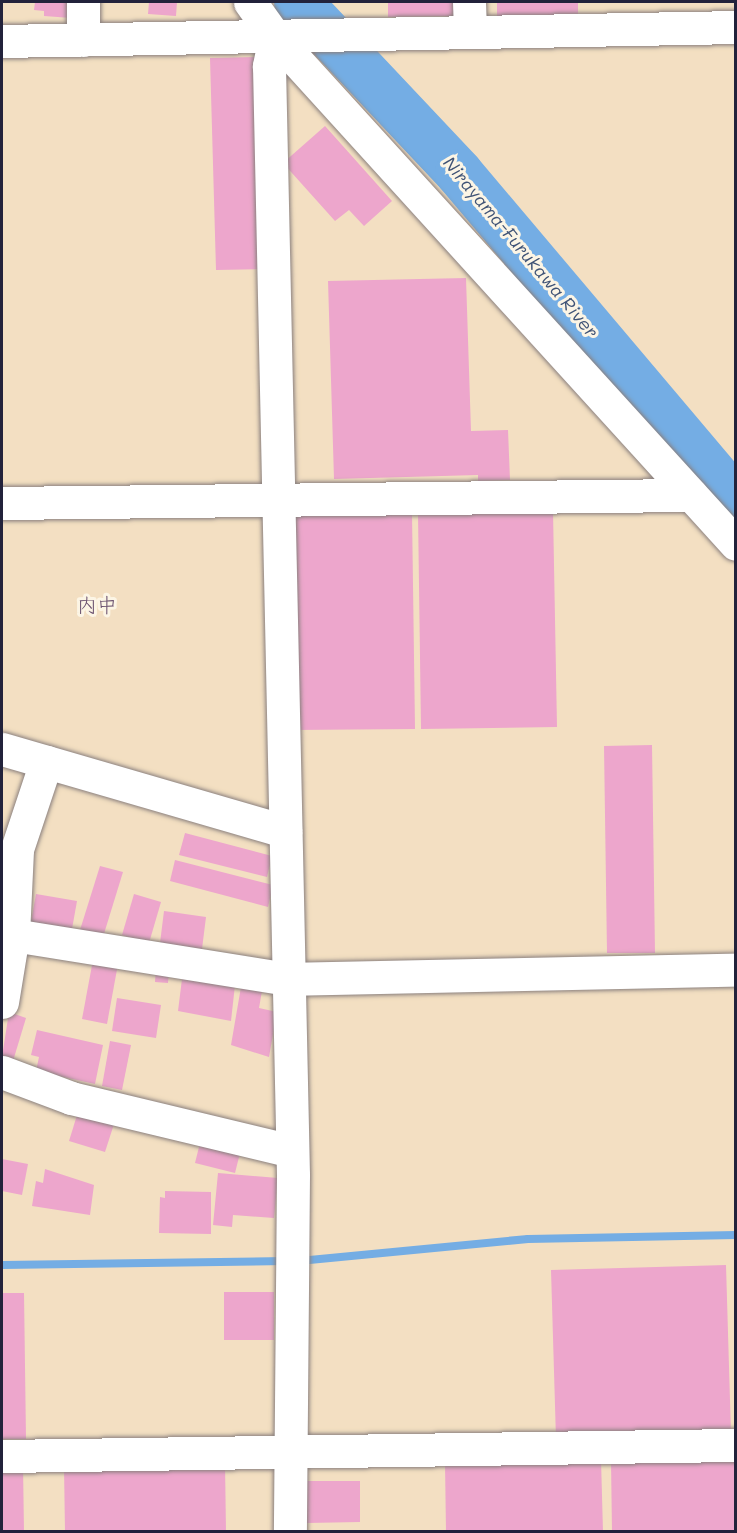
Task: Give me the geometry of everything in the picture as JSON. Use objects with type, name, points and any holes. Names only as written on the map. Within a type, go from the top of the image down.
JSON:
[{"type":"street","points":[[83,2],[83,40]]},
{"type":"street","points":[[250,2],[287,37],[735,544]]},
{"type":"street","points":[[2,41],[287,37],[356,32],[469,16],[695,15],[735,27]]},
{"type":"street","points":[[287,37],[269,66],[291,1151],[288,1453],[290,1532]]},
{"type":"street","points":[[2,503],[691,495]]},
{"type":"street","points":[[2,749],[285,831]]},
{"type":"street","points":[[2,1002],[13,935],[17,849],[46,762]]},
{"type":"street","points":[[13,935],[288,979],[735,970]]},
{"type":"street","points":[[2,1072],[72,1098],[291,1151]]},
{"type":"street","points":[[2,1456],[735,1445]]},
{"type":"building","points":[[35,2],[72,2],[71,18],[44,16],[44,11],[34,10]]},
{"type":"building","points":[[149,2],[177,2],[176,16],[148,14]]},
{"type":"building","points":[[388,2],[456,2],[457,16],[388,17]]},
{"type":"building","points":[[497,2],[578,2],[578,16],[497,18]]},
{"type":"building","points":[[256,57],[262,269],[216,270],[210,58]]},
{"type":"building","points":[[325,126],[392,201],[364,226],[349,210],[335,221],[283,163]]},
{"type":"building","points":[[466,278],[471,431],[508,430],[510,480],[478,481],[478,475],[334,479],[328,281]]},
{"type":"building","points":[[553,511],[557,727],[421,729],[418,513]]},
{"type":"building","points":[[412,513],[415,729],[293,730],[290,515]]},
{"type":"building","points":[[652,745],[655,953],[607,953],[604,746]]},
{"type":"building","points":[[185,833],[272,856],[267,877],[179,855]]},
{"type":"building","points":[[175,860],[273,885],[268,907],[170,881]]},
{"type":"building","points":[[100,866],[123,872],[103,937],[80,930]]},
{"type":"building","points":[[36,894],[77,901],[72,929],[31,922]]},
{"type":"building","points":[[134,894],[161,902],[149,943],[122,935]]},
{"type":"building","points":[[164,911],[206,917],[202,949],[160,943]]},
{"type":"building","points":[[93,960],[118,964],[107,1024],[82,1019]]},
{"type":"building","points":[[156,968],[169,970],[168,983],[155,982]]},
{"type":"building","points":[[182,979],[235,985],[231,1021],[178,1011]]},
{"type":"building","points":[[241,987],[262,991],[259,1008],[277,1012],[269,1057],[231,1045]]},
{"type":"building","points":[[117,998],[161,1005],[156,1038],[112,1031]]},
{"type":"building","points":[[9,1012],[26,1018],[13,1061],[2,1057]]},
{"type":"building","points":[[37,1030],[103,1045],[95,1084],[36,1071],[39,1057],[31,1055]]},
{"type":"building","points":[[110,1041],[131,1045],[122,1090],[102,1086]]},
{"type":"building","points":[[78,1112],[114,1124],[105,1152],[69,1141]]},
{"type":"building","points":[[200,1143],[240,1153],[235,1173],[195,1163]]},
{"type":"building","points":[[2,1159],[28,1164],[22,1195],[2,1191]]},
{"type":"building","points":[[45,1169],[94,1185],[90,1215],[32,1206],[36,1181],[43,1183]]},
{"type":"building","points":[[218,1173],[278,1178],[274,1218],[233,1215],[232,1227],[213,1225]]},
{"type":"building","points":[[165,1191],[211,1192],[211,1234],[159,1233],[160,1197],[165,1198]]},
{"type":"building","points":[[726,1265],[731,1434],[556,1439],[551,1270]]},
{"type":"building","points":[[224,1292],[274,1292],[274,1340],[224,1340]]},
{"type":"building","points":[[2,1293],[24,1293],[26,1439],[2,1439]]},
{"type":"building","points":[[736,1458],[736,1532],[612,1532],[611,1460]]},
{"type":"building","points":[[601,1459],[603,1532],[446,1532],[445,1462]]},
{"type":"building","points":[[225,1463],[226,1532],[65,1532],[64,1466]]},
{"type":"building","points":[[23,1465],[24,1532],[2,1532],[2,1466]]},
{"type":"building","points":[[306,1481],[360,1481],[360,1522],[307,1523]]},
{"type":"waterway","name":"Nirayama-Furukawa River","points":[[298,2],[459,173],[736,501]]},
{"type":"waterway","points":[[299,1261],[528,1239],[736,1235]]},
{"type":"waterway","points":[[2,1265],[286,1261]]},
{"type":"district","name":"内中","points":[[97,604]]}]
